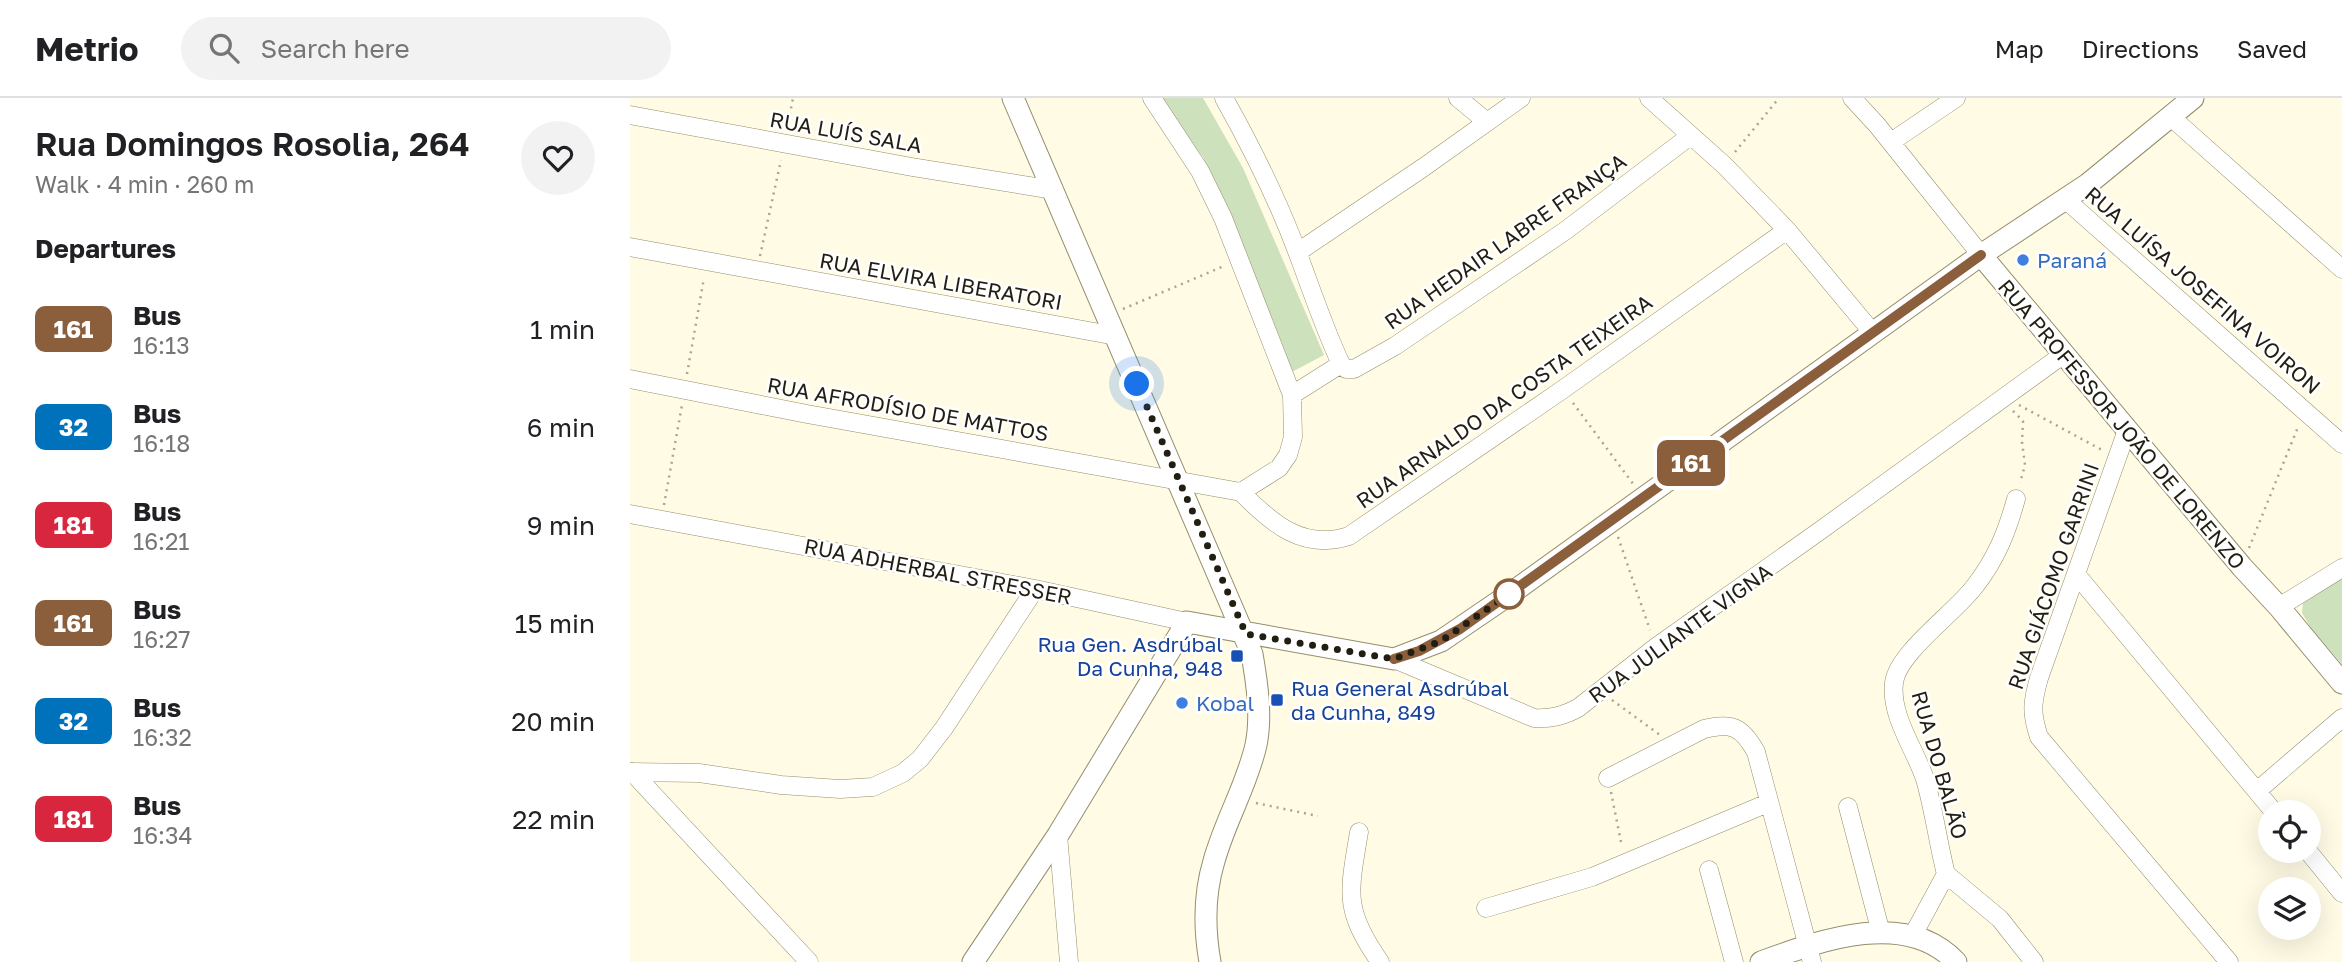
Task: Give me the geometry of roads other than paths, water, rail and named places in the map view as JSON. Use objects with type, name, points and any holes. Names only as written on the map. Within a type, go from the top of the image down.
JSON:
[{"type":"street","points":[[1013,98],[1246,634],[1252,654],[1258,692],[1257,742],[1245,783],[1214,860],[1207,894],[1205,936],[1210,962]]},
{"type":"street","points":[[1152,98],[1200,171],[1240,259],[1292,395],[1293,437],[1288,455],[1279,468],[1241,492]]},
{"type":"street","points":[[1224,98],[1261,168],[1298,252],[1322,322],[1341,364],[1292,395]]},
{"type":"street","points":[[1458,98],[1487,122]]},
{"type":"street","points":[[1298,252],[1521,98]]},
{"type":"street","points":[[1649,98],[1724,165],[1787,230],[1872,332]]},
{"type":"street","name":"RUA PROFESSOR JOÃO DE LORENZO","points":[[1852,98],[2127,430],[2342,683]]},
{"type":"street","points":[[1891,142],[1956,98]]},
{"type":"street","points":[[1394,659],[1430,646],[1460,629],[1872,332],[2088,184],[2193,98]]},
{"type":"street","name":"RUA LUÍS SALA","points":[[630,115],[1054,190]]},
{"type":"street","points":[[2171,117],[2342,269]]},
{"type":"street","name":"RUA HEDAIR LABRE FRANÇA","points":[[1341,364],[1346,369],[1354,369],[1395,346],[1565,231],[1690,136]]},
{"type":"street","name":"RUA LUÍSA JOSEFINA VOIRON","points":[[2065,199],[2342,444]]},
{"type":"street","name":"RUA ARNALDO DA COSTA TEIXEIRA","points":[[1241,492],[1265,517],[1294,534],[1323,541],[1349,536],[1562,390],[1787,230]]},
{"type":"street","name":"RUA ELVIRA LIBERATORI","points":[[630,247],[1116,336]]},
{"type":"street","name":"RUA JULIANTE VIGNA","points":[[1246,634],[1394,659],[1534,718],[1563,716],[1601,692],[1656,647],[2064,354]]},
{"type":"street","name":"RUA AFRODÍSIO DE MATTOS","points":[[630,379],[1241,492]]},
{"type":"street","name":"RUA GIÁCOMO GARRINI","points":[[2127,430],[2033,700],[2032,716],[2039,737],[2229,962]]},
{"type":"street","name":"RUA DO BALÃO","points":[[1946,874],[1926,782],[1894,701],[1894,681],[1900,664],[1955,610],[1996,556],[2016,499]]},
{"type":"street","name":"RUA ADHERBAL STRESSER","points":[[630,514],[1035,589],[1246,634]]},
{"type":"street","points":[[2279,607],[2342,568]]},
{"type":"street","points":[[2076,574],[2264,800]]},
{"type":"street","points":[[631,772],[699,773],[781,785],[840,789],[873,787],[902,773],[920,759],[944,728],[1035,589]]},
{"type":"street","points":[[973,962],[1058,835],[1187,622]]},
{"type":"street","points":[[2257,791],[2342,718]]},
{"type":"street","points":[[1608,778],[1704,729],[1721,725],[1735,727],[1747,736],[1756,752],[1809,954]]},
{"type":"street","points":[[631,772],[809,962]]},
{"type":"street","points":[[1486,908],[1549,891],[1626,863],[1768,803]]},
{"type":"street","points":[[1848,807],[1881,933]]},
{"type":"street","points":[[1359,832],[1352,877],[1354,917],[1362,936],[1380,962]]},
{"type":"street","points":[[1058,835],[1069,962]]},
{"type":"street","points":[[2318,863],[2342,893]]},
{"type":"street","points":[[1709,870],[1734,962]]},
{"type":"street","points":[[1913,935],[1946,874],[2000,919],[2034,962]]},
{"type":"street","points":[[1760,962],[1809,954],[1854,935],[1881,933],[1913,935],[1932,944],[1956,962]]},
{"type":"place","name":"Paraná","points":[[2023,260]]},
{"type":"place","name":"Rua Gen. Asdrúbal Da Cunha, 948","points":[[1237,656]]},
{"type":"place","name":"Rua General Asdrúbal da Cunha, 849","points":[[1277,700]]},
{"type":"place","name":"Kobal","points":[[1182,703]]}]
